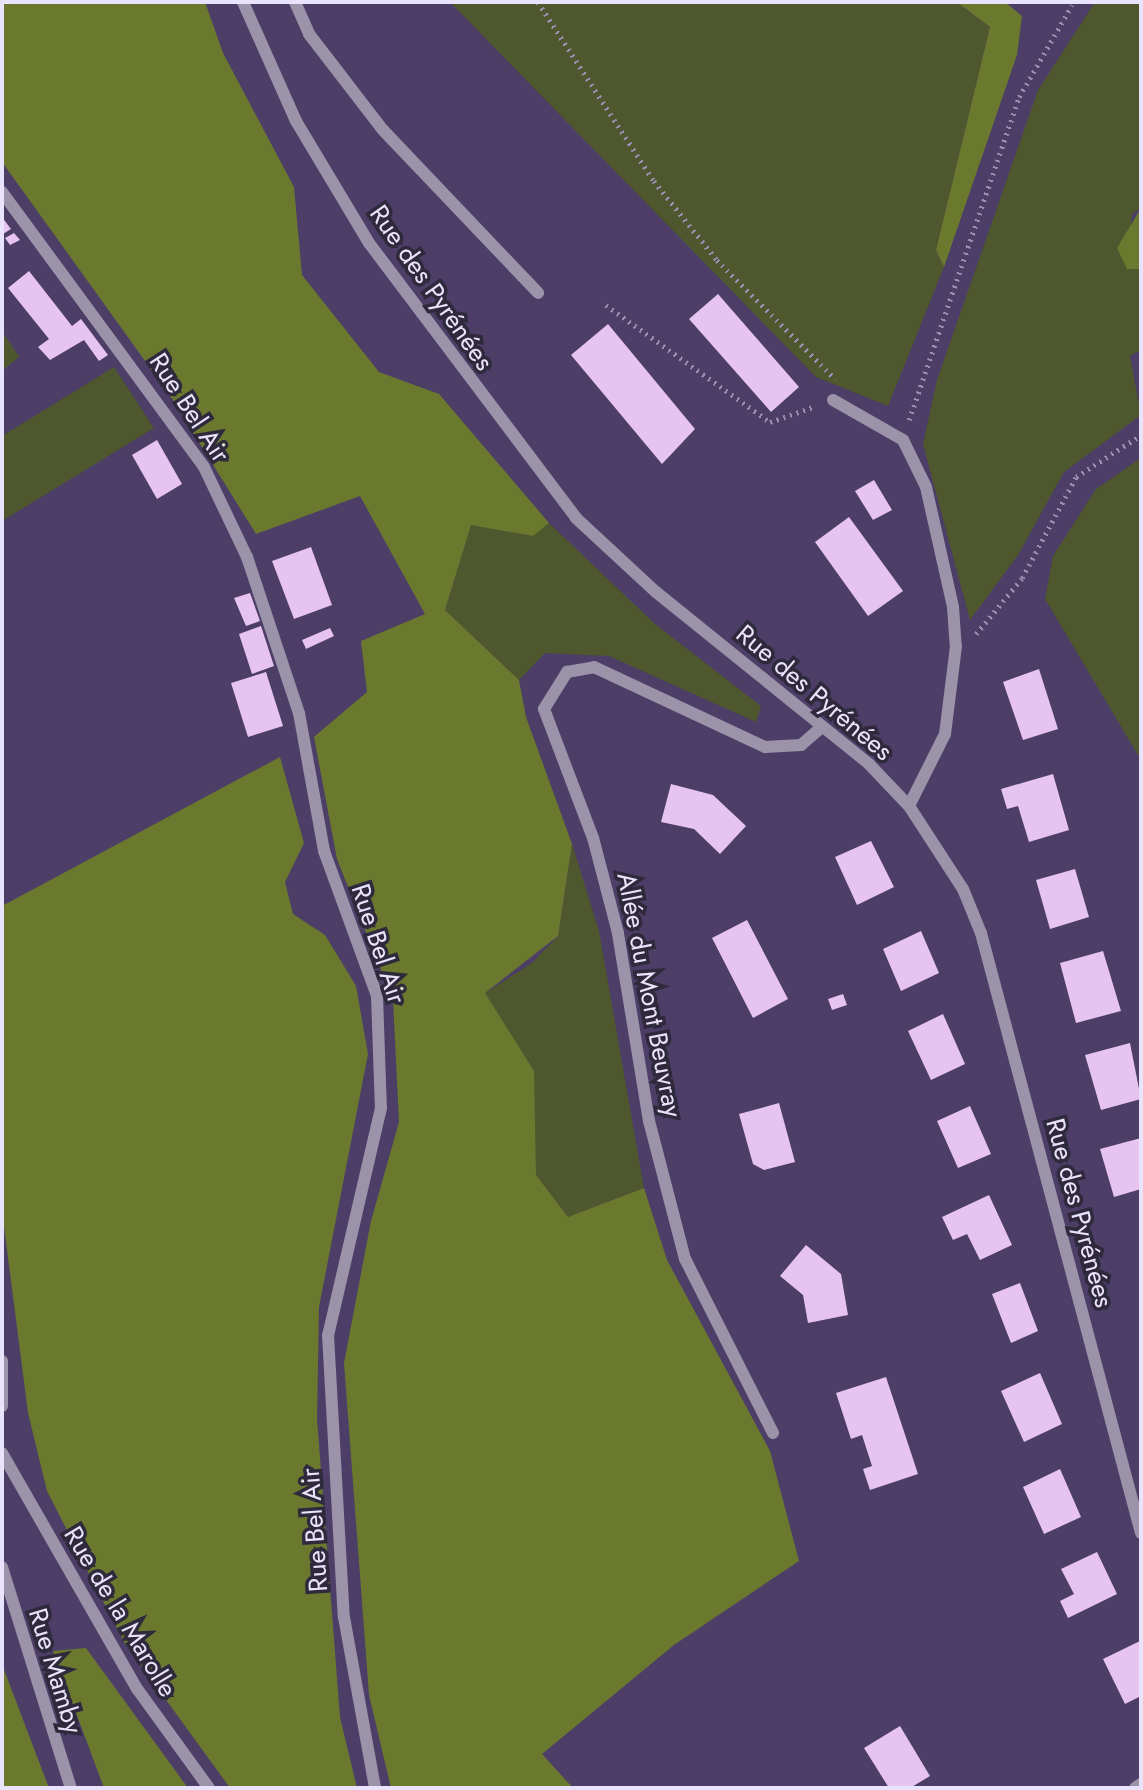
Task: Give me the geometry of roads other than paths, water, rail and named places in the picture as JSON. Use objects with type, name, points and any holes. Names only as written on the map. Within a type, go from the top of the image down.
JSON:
[{"type":"street","name":"Rue des Pyrénées","points":[[243,2],[296,121],[369,243],[538,471],[612,554],[822,727],[909,806],[963,889],[981,933],[1141,1533]]},
{"type":"street","points":[[295,2],[309,34],[383,130],[538,293]]},
{"type":"street","name":"Rue Bel Air","points":[[2,192],[204,467],[247,557],[299,713],[324,851],[377,996],[381,1108],[328,1335],[344,1617],[375,1788]]},
{"type":"street","points":[[833,400],[902,440],[926,487],[942,552],[955,659],[945,734],[909,806]]},
{"type":"street","name":"Allée du Mont Beuvray","points":[[773,1433],[685,1259],[649,1121],[618,933],[593,838],[544,709],[567,672],[594,667],[765,747],[801,745],[822,727]]},
{"type":"street","points":[[2,1361],[2,1406]]},
{"type":"street","name":"Rue de la Marolle","points":[[2,1452],[138,1690],[209,1788]]},
{"type":"street","name":"Rue Mamby","points":[[2,1567],[71,1788]]},
{"type":"street","points":[[1135,1788],[1141,1784]]}]
